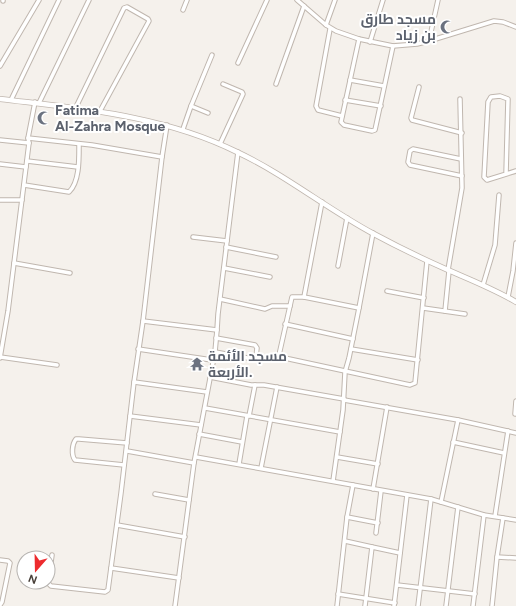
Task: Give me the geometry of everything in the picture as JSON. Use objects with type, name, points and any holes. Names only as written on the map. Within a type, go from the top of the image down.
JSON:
[{"type":"street","points":[[0,66],[39,0]]},
{"type":"street","points":[[11,100],[59,0]]},
{"type":"street","points":[[57,364],[0,358],[24,185],[29,143],[28,138],[37,103],[89,0]]},
{"type":"street","points":[[183,10],[187,0]]},
{"type":"street","points":[[238,63],[267,0]]},
{"type":"street","points":[[297,0],[330,29],[370,42],[393,46],[417,44],[494,21],[503,22],[516,28]]},
{"type":"street","points":[[326,25],[335,0]]},
{"type":"street","points":[[370,42],[383,0]]},
{"type":"street","points":[[429,41],[438,0]]},
{"type":"street","points":[[276,84],[304,6]]},
{"type":"street","points":[[76,107],[124,8],[127,7],[149,21],[100,111]]},
{"type":"street","points":[[330,29],[316,106],[318,110],[342,116]]},
{"type":"street","points":[[359,39],[341,122],[344,125],[374,132],[381,106],[393,46]]},
{"type":"street","points":[[183,129],[212,55]]},
{"type":"street","points":[[350,80],[384,86]]},
{"type":"street","points":[[220,144],[243,94],[242,92],[223,84]]},
{"type":"street","points":[[419,87],[411,118],[412,120],[462,133]]},
{"type":"street","points":[[506,174],[508,98],[500,96],[491,97],[488,102],[484,177],[487,180],[516,171]]},
{"type":"street","points":[[0,99],[76,107],[183,129],[238,152],[296,184],[347,218],[373,233],[427,261],[483,285],[516,302]]},
{"type":"street","points":[[445,311],[449,270],[461,196],[462,133],[460,99]]},
{"type":"street","points":[[345,100],[381,106]]},
{"type":"street","points":[[191,106],[208,113]]},
{"type":"street","points":[[56,587],[107,591],[109,587],[167,125]]},
{"type":"street","points":[[28,138],[80,144],[162,158]]},
{"type":"street","points":[[0,140],[29,143]]},
{"type":"street","points":[[24,185],[69,192],[73,187],[78,168],[80,144]]},
{"type":"street","points":[[462,159],[413,149],[410,151],[408,162],[410,165],[462,176]]},
{"type":"street","points":[[175,606],[194,463],[218,330],[218,314],[238,152]]},
{"type":"street","points":[[27,161],[78,168]]},
{"type":"street","points":[[0,164],[26,167]]},
{"type":"street","points":[[483,285],[495,245],[499,195]]},
{"type":"street","points":[[0,200],[22,200]]},
{"type":"street","points":[[304,297],[322,202]]},
{"type":"street","points":[[338,266],[347,218]]},
{"type":"street","points":[[332,481],[337,457],[344,399],[345,372],[353,339],[373,233]]},
{"type":"street","points":[[193,237],[227,241]]},
{"type":"street","points":[[508,297],[516,243]]},
{"type":"street","points":[[226,247],[276,257]]},
{"type":"street","points":[[359,308],[304,297],[292,297],[285,324],[279,355],[280,357],[345,372],[413,385],[416,381],[427,261]]},
{"type":"street","points":[[14,263],[70,273]]},
{"type":"street","points":[[224,268],[270,277]]},
{"type":"street","points":[[387,292],[424,298]]},
{"type":"street","points":[[220,299],[265,309],[272,306],[290,306]]},
{"type":"street","points":[[423,308],[465,314]]},
{"type":"street","points":[[143,320],[218,330]]},
{"type":"street","points":[[285,324],[353,339]]},
{"type":"street","points":[[214,352],[253,359],[256,357],[257,348],[255,345],[216,338]]},
{"type":"street","points":[[351,348],[418,360]]},
{"type":"street","points":[[138,349],[212,360]]},
{"type":"street","points":[[210,377],[255,386],[264,385],[344,399],[458,420],[516,433]]},
{"type":"street","points":[[134,382],[207,392]]},
{"type":"street","points":[[239,464],[242,442],[255,386]]},
{"type":"street","points":[[261,468],[277,387]]},
{"type":"street","points":[[515,414],[516,401]]},
{"type":"street","points":[[373,489],[387,407]]},
{"type":"street","points":[[205,408],[340,432]]},
{"type":"street","points":[[130,416],[201,425]]},
{"type":"street","points":[[441,502],[458,420]]},
{"type":"street","points":[[495,516],[508,431]]},
{"type":"street","points":[[199,434],[242,442]]},
{"type":"street","points":[[124,465],[75,460],[73,455],[74,443],[76,439],[78,439],[127,443]]},
{"type":"street","points":[[453,442],[504,453]]},
{"type":"street","points":[[126,451],[194,463]]},
{"type":"street","points":[[196,457],[431,499],[484,514],[516,520]]},
{"type":"street","points":[[337,457],[378,464]]},
{"type":"street","points":[[337,606],[353,485]]},
{"type":"street","points":[[376,533],[381,491]]},
{"type":"street","points":[[155,494],[189,500]]},
{"type":"street","points":[[338,594],[395,604],[407,495]]},
{"type":"street","points":[[418,606],[431,499]]},
{"type":"street","points":[[446,606],[458,507]]},
{"type":"street","points":[[473,606],[484,514]]},
{"type":"street","points":[[348,517],[378,523]]},
{"type":"street","points":[[492,606],[503,518]]},
{"type":"street","points":[[117,525],[185,537]]},
{"type":"street","points":[[345,541],[400,553]]},
{"type":"street","points":[[365,606],[372,547]]},
{"type":"street","points":[[497,557],[516,558]]},
{"type":"street","points":[[0,560],[8,560],[10,562],[0,605]]},
{"type":"street","points":[[111,568],[178,578]]},
{"type":"street","points":[[396,585],[474,594]]},
{"type":"place","name":"مسجد طارق بن زياد","points":[[447,27]]},
{"type":"place","name":"Fatima Al-Zahra Mosque","points":[[44,118]]},
{"type":"place","name":"مسجد الأئمة الأربعة.","points":[[197,364]]}]
